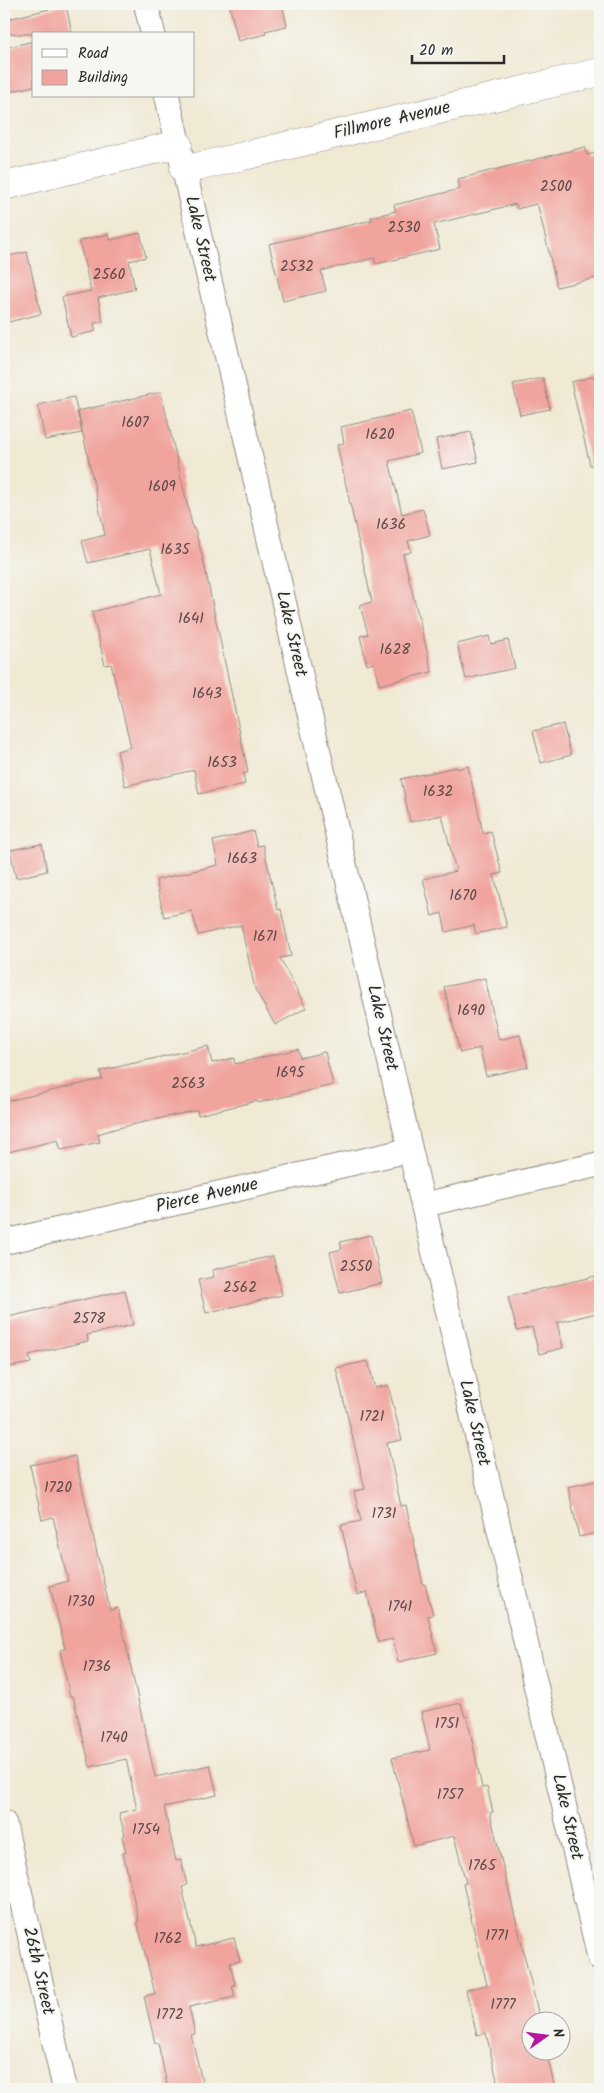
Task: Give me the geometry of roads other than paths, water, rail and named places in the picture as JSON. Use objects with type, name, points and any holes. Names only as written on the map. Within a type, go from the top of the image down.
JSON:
[{"type":"street","points":[[146,4],[152,32]]},
{"type":"street","name":"Fillmore Avenue","points":[[184,170],[600,72]]},
{"type":"street","name":"Lake Street","points":[[167,98],[410,1150],[600,1959]]},
{"type":"street","points":[[4,186],[178,144]]},
{"type":"street","name":"Pierce Avenue","points":[[4,1242],[410,1150]]},
{"type":"street","points":[[423,1205],[600,1164]]},
{"type":"street","name":"26th Street","points":[[4,1824],[65,2089]]}]
